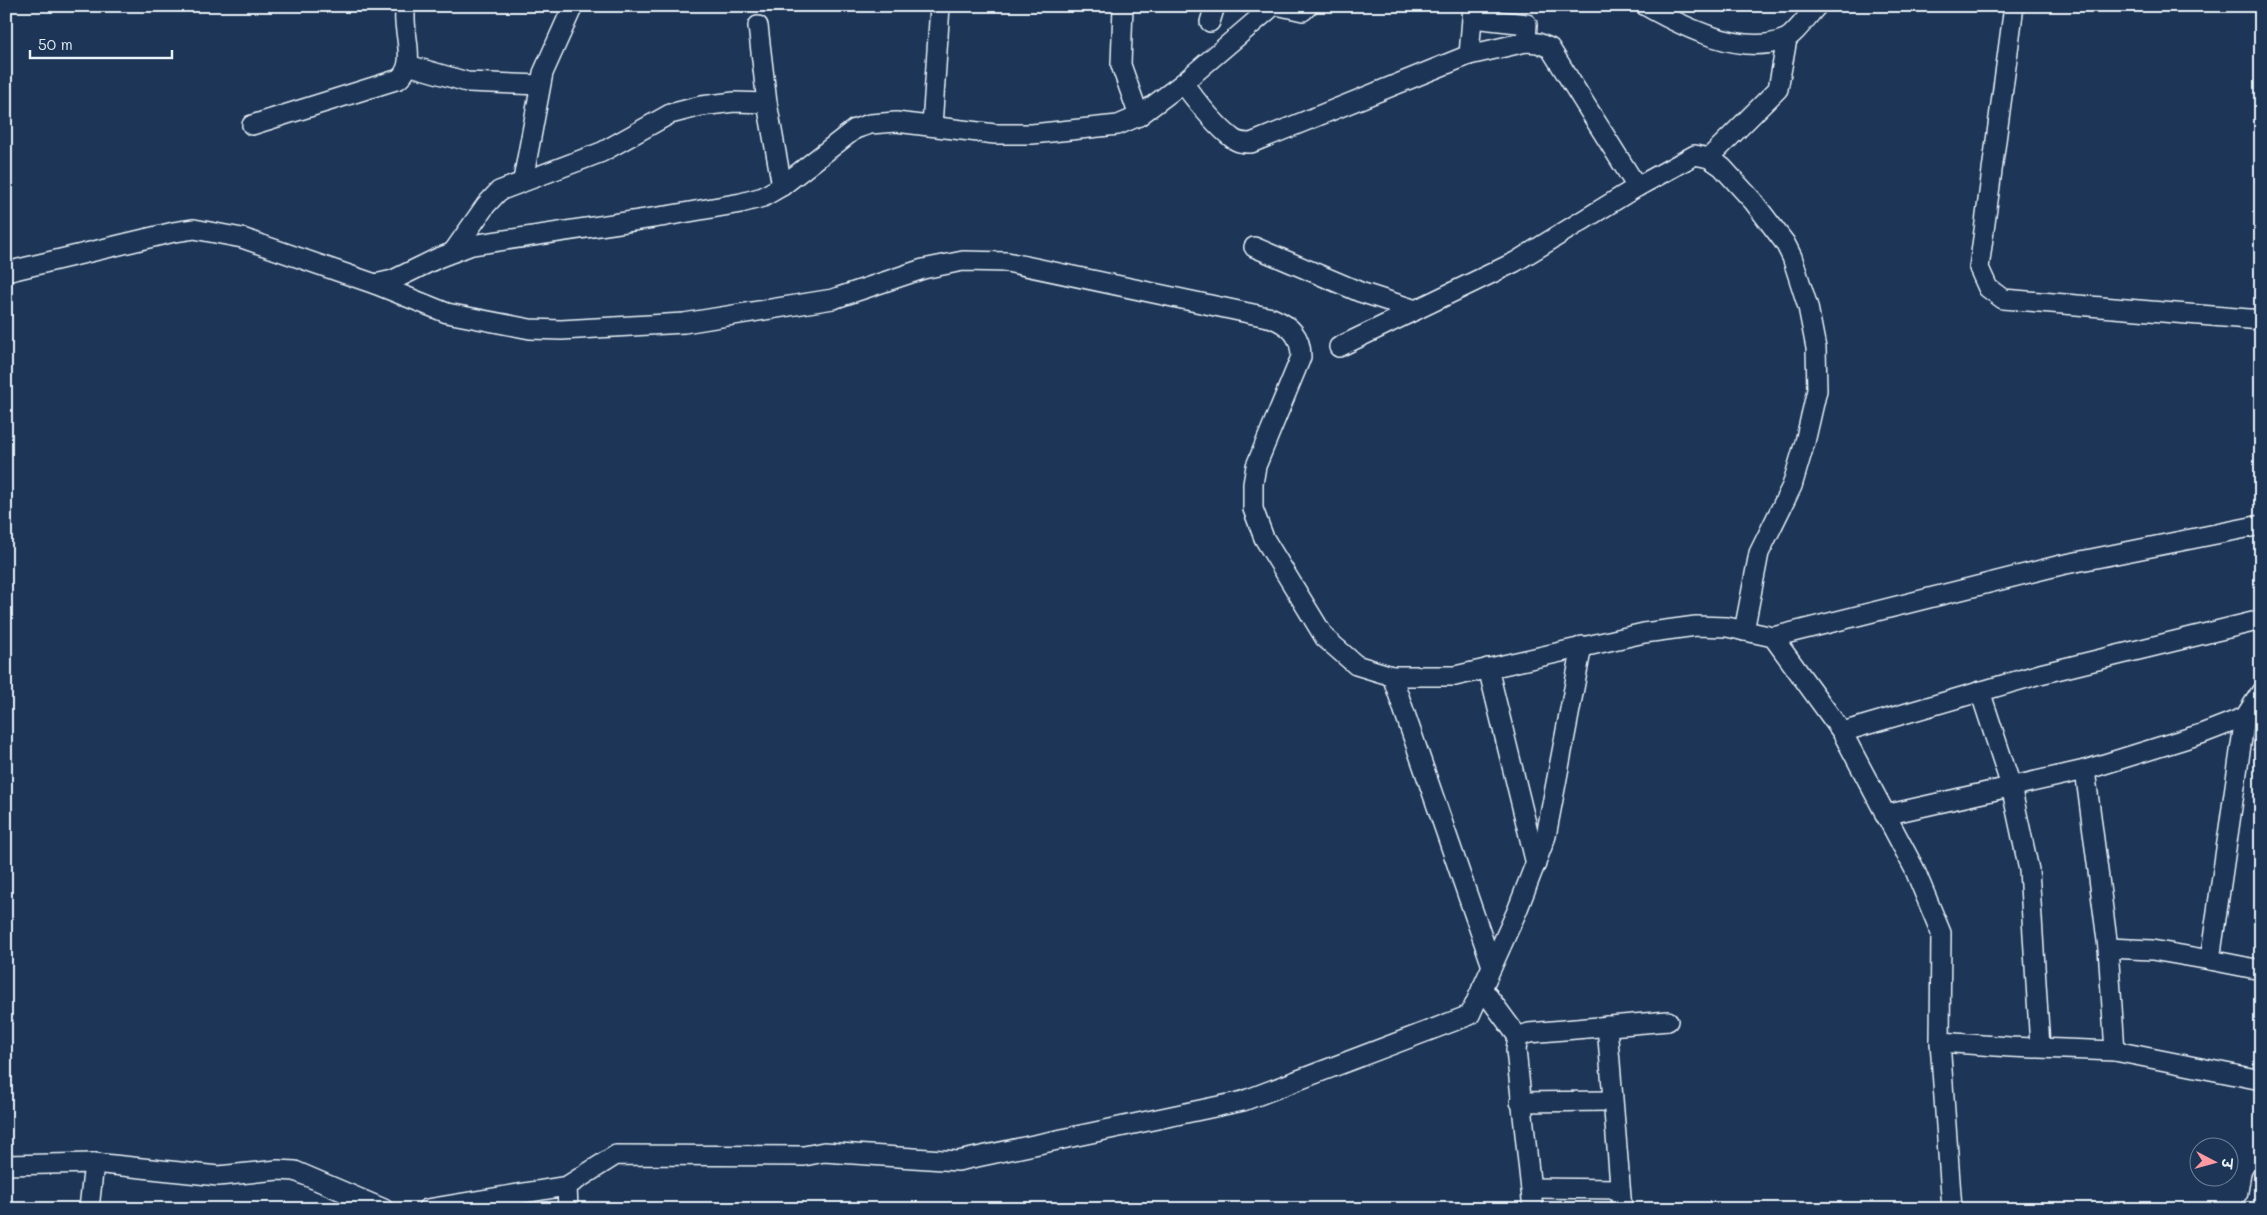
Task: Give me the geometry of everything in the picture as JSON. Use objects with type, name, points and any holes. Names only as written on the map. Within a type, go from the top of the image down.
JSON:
[{"type":"street","points":[[252,125],[398,79],[403,75],[408,65],[406,6]]},
{"type":"street","points":[[523,180],[542,73],[573,6]]},
{"type":"street","points":[[932,126],[940,6]]},
{"type":"street","points":[[1123,6],[1121,65],[1139,116]]},
{"type":"street","points":[[375,284],[393,280],[472,245],[666,216],[741,203],[763,197],[782,186],[855,129],[890,122],[994,134],[1032,134],[1118,125],[1139,116],[1183,83],[1273,6]]},
{"type":"street","points":[[1281,6],[1303,12],[1308,6]]},
{"type":"street","points":[[1646,6],[1669,19],[1729,42],[1760,45],[1787,39]]},
{"type":"street","points":[[2014,6],[1979,268],[1988,288],[2004,299],[2261,320]]},
{"type":"street","points":[[1709,158],[1778,89],[1787,39],[1811,8]]},
{"type":"street","points":[[1469,54],[1473,12],[1527,24],[1526,42]]},
{"type":"street","points":[[758,26],[767,103],[782,186]]},
{"type":"street","points":[[1183,83],[1196,100],[1233,139],[1241,143],[1251,143],[1469,54],[1526,42],[1538,43],[1550,48],[1637,187]]},
{"type":"street","points":[[408,65],[467,82],[540,85]]},
{"type":"street","points":[[453,252],[486,205],[499,191],[523,180],[602,152],[670,114],[701,106],[734,102],[767,103]]},
{"type":"street","points":[[1339,347],[1515,262],[1637,187],[1695,155],[1709,158],[1722,167],[1753,201],[1785,243],[1792,257],[1808,307],[1816,348],[1817,390],[1805,442],[1792,486],[1759,553],[1744,631]]},
{"type":"street","points":[[6,272],[174,232],[194,229],[242,238],[375,284],[447,313],[530,329],[561,330],[684,323],[833,298],[923,269],[963,261],[985,260],[1007,262],[1272,318],[1292,329],[1301,346],[1301,357],[1256,466],[1253,484],[1254,509],[1264,538],[1325,638],[1356,665],[1392,676],[1455,676],[1644,633],[1696,626],[1727,627],[1773,637],[2061,565],[2261,525]]},
{"type":"street","points":[[1254,247],[1360,292],[1416,310]]},
{"type":"street","points":[[1842,732],[2040,674],[2261,620]]},
{"type":"street","points":[[1773,637],[1842,732],[1914,868],[1941,933],[1940,1042],[1952,1209]]},
{"type":"street","points":[[427,1209],[567,1186],[616,1155],[804,1156],[824,1152],[958,1161],[1243,1101],[1470,1014],[1518,911],[1546,836],[1582,646]]},
{"type":"street","points":[[1488,668],[1536,864]]},
{"type":"street","points":[[1392,676],[1492,966]]},
{"type":"street","points":[[1980,691],[2011,786],[2029,870],[2040,1047]]},
{"type":"street","points":[[2210,960],[2252,715],[2261,692]]},
{"type":"street","points":[[1885,815],[2085,770],[2201,734],[2252,715]]},
{"type":"street","points":[[2085,770],[2108,948],[2115,1050]]},
{"type":"street","points":[[2108,948],[2152,950],[2261,970]]},
{"type":"street","points":[[1482,988],[1518,1037],[1516,1050],[1520,1102],[1533,1209]]},
{"type":"street","points":[[1518,1037],[1529,1033],[1668,1021]]},
{"type":"street","points":[[1606,1026],[1611,1101],[1622,1209]]},
{"type":"street","points":[[1940,1042],[2115,1050],[2261,1080]]},
{"type":"street","points":[[1520,1102],[1611,1101]]},
{"type":"street","points":[[89,1209],[94,1163]]},
{"type":"street","points":[[6,1165],[94,1163],[218,1176],[278,1170],[295,1171],[384,1209]]},
{"type":"street","points":[[2251,1209],[2256,1202],[2261,1178]]},
{"type":"street","points":[[567,1186],[568,1209]]},
{"type":"street","points":[[1531,1188],[1620,1189]]}]
